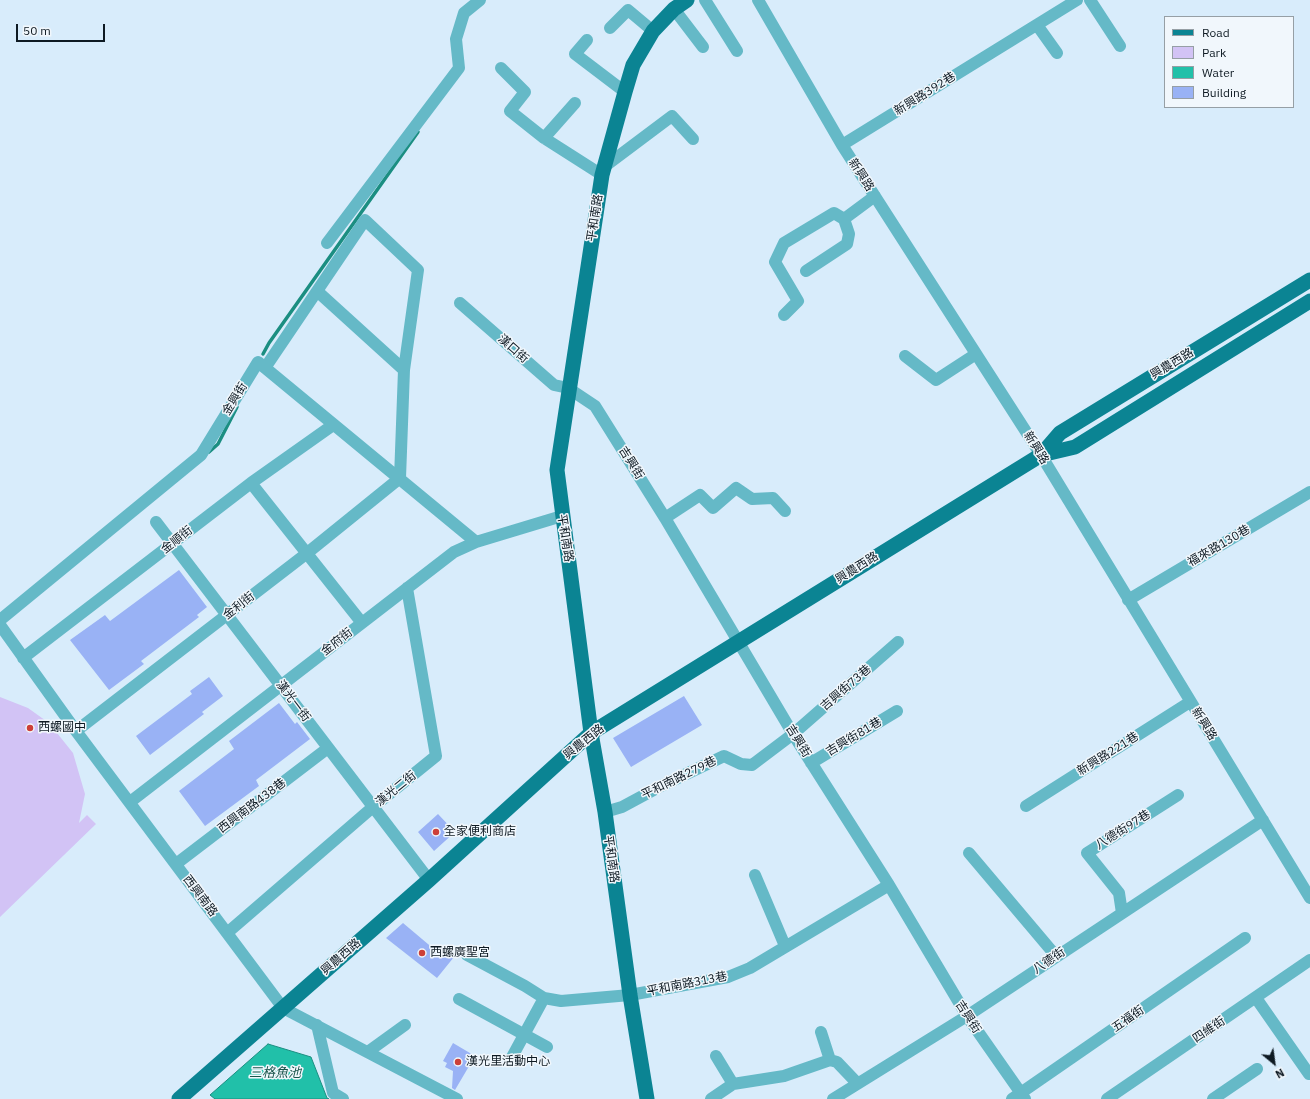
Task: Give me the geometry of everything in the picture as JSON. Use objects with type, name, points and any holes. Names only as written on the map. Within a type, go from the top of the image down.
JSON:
[{"type":"main road","name":"平和南路","points":[[647,1099],[630,996],[604,812],[591,733],[557,470],[568,388],[603,171],[632,65],[652,31],[674,9],[687,0]]},
{"type":"main road","name":"興農西路","points":[[1041,455],[1060,432],[1310,280]]},
{"type":"main road","name":"興農西路","points":[[179,1099],[429,880],[591,733],[1041,455],[1074,447],[1310,301]]},
{"type":"street","points":[[327,243],[459,68],[456,39],[464,12],[480,0]]},
{"type":"street","points":[[705,0],[737,51]]},
{"type":"street","name":"新興路","points":[[758,0],[842,145],[1041,455],[1310,898]]},
{"type":"street","name":"新興路392巷","points":[[842,145],[1077,0]]},
{"type":"street","points":[[1090,0],[1120,46]]},
{"type":"street","points":[[674,9],[703,48]]},
{"type":"street","points":[[610,28],[628,10],[652,31]]},
{"type":"street","points":[[1037,25],[1057,53]]},
{"type":"street","points":[[587,40],[575,54],[625,92]]},
{"type":"street","points":[[501,68],[525,92],[510,112],[544,138],[603,171],[672,116],[693,139]]},
{"type":"street","points":[[544,138],[575,103]]},
{"type":"street","points":[[844,219],[875,196]]},
{"type":"street","points":[[784,315],[798,301],[774,262],[784,243],[834,214],[844,219],[849,234],[847,244],[806,271]]},
{"type":"street","points":[[400,478],[404,370],[418,270],[365,220],[265,368],[476,542]]},
{"type":"street","points":[[317,291],[404,370]]},
{"type":"street","name":"漢口街","points":[[460,303],[554,385],[568,388]]},
{"type":"street","points":[[905,356],[936,380],[976,354]]},
{"type":"street","name":"金興街","points":[[0,620],[201,455],[258,362],[265,368]]},
{"type":"street","name":"吉興街","points":[[568,388],[595,406],[665,518],[793,734],[889,886],[967,1016],[1019,1097]]},
{"type":"street","name":"金順街","points":[[23,658],[252,483],[333,425]]},
{"type":"street","name":"金利街","points":[[76,731],[306,554],[400,478]]},
{"type":"street","points":[[252,483],[306,554],[362,623]]},
{"type":"street","points":[[665,518],[700,495],[713,508],[736,488],[752,499],[773,498],[785,511]]},
{"type":"street","name":"福來路130巷","points":[[1128,600],[1310,492]]},
{"type":"street","name":"金府街","points":[[130,802],[454,552],[476,542],[562,516]]},
{"type":"street","name":"漢光一街","points":[[156,522],[429,880]]},
{"type":"street","name":"漢光二街","points":[[227,933],[373,807],[436,756],[407,588]]},
{"type":"street","name":"西興南路","points":[[2,631],[283,1008],[457,1099]]},
{"type":"street","name":"吉興街73巷","points":[[793,734],[898,642]]},
{"type":"street","name":"新興路221巷","points":[[1026,806],[1190,702]]},
{"type":"street","name":"吉興街81巷","points":[[811,763],[897,711]]},
{"type":"street","name":"平和南路279巷","points":[[604,812],[622,807],[661,786],[724,756],[741,764],[752,765],[793,734]]},
{"type":"street","name":"西興南路438巷","points":[[176,864],[328,748]]},
{"type":"street","name":"八德街97巷","points":[[1122,913],[1119,893],[1087,853],[1178,795]]},
{"type":"street","name":"八德街","points":[[833,1099],[967,1016],[1263,820]]},
{"type":"street","points":[[969,852],[1056,956]]},
{"type":"street","points":[[755,875],[785,946]]},
{"type":"street","name":"平和南路313巷","points":[[544,998],[561,1002],[630,996],[728,977],[750,968],[889,886]]},
{"type":"street","name":"五福街","points":[[1019,1097],[1245,938]]},
{"type":"street","points":[[467,955],[525,986],[544,998],[512,1057]]},
{"type":"street","name":"四維街","points":[[1107,1099],[1310,960]]},
{"type":"street","points":[[459,998],[547,1047]]},
{"type":"street","points":[[1256,998],[1309,1074]]},
{"type":"street","points":[[317,1025],[333,1093],[343,1099]]},
{"type":"street","points":[[369,1052],[405,1025]]},
{"type":"street","points":[[822,1032],[830,1060]]},
{"type":"street","points":[[716,1056],[733,1084]]},
{"type":"street","points":[[711,1099],[733,1084],[784,1076],[830,1060],[837,1062],[857,1084]]},
{"type":"street","points":[[1213,1099],[1257,1069]]},
{"type":"green space","name":"西螺國中","points":[[0,697],[28,708],[49,723],[73,753],[85,794],[79,823],[87,815],[96,824],[0,917]]},
{"type":"water","name":"三格魚池","points":[[268,1044],[311,1057],[327,1098],[329,1099],[215,1099],[210,1095]]},
{"type":"building","points":[[179,570],[207,607],[197,615],[199,617],[141,661],[144,664],[109,690],[70,640],[105,615],[110,621]]},
{"type":"building","points":[[209,677],[223,696],[202,712],[204,714],[150,755],[136,736],[192,694],[190,691]]},
{"type":"building","points":[[684,696],[702,725],[631,767],[613,738]]},
{"type":"building","points":[[279,703],[295,724],[297,722],[310,739],[256,780],[259,786],[205,826],[179,791],[234,749],[229,741]]},
{"type":"building","name":"全家便利商店","points":[[438,814],[455,832],[434,851],[418,832]]},
{"type":"building","points":[[403,923],[441,955],[445,950],[454,957],[437,978],[386,938]]},
{"type":"building","name":"漢光里活動中心","points":[[453,1043],[475,1056],[455,1090],[452,1088],[453,1071],[445,1067],[447,1063],[443,1061]]},
{"type":"waterway","points":[[263,354],[269,343],[418,132]]},
{"type":"waterway","points":[[209,452],[218,444],[237,407]]},
{"type":"place","name":"西螺國中","points":[[30,728]]},
{"type":"place","name":"全家便利商店","points":[[436,832]]},
{"type":"place","name":"西螺廣聖宮","points":[[422,953]]},
{"type":"place","name":"漢光里活動中心","points":[[458,1062]]}]
